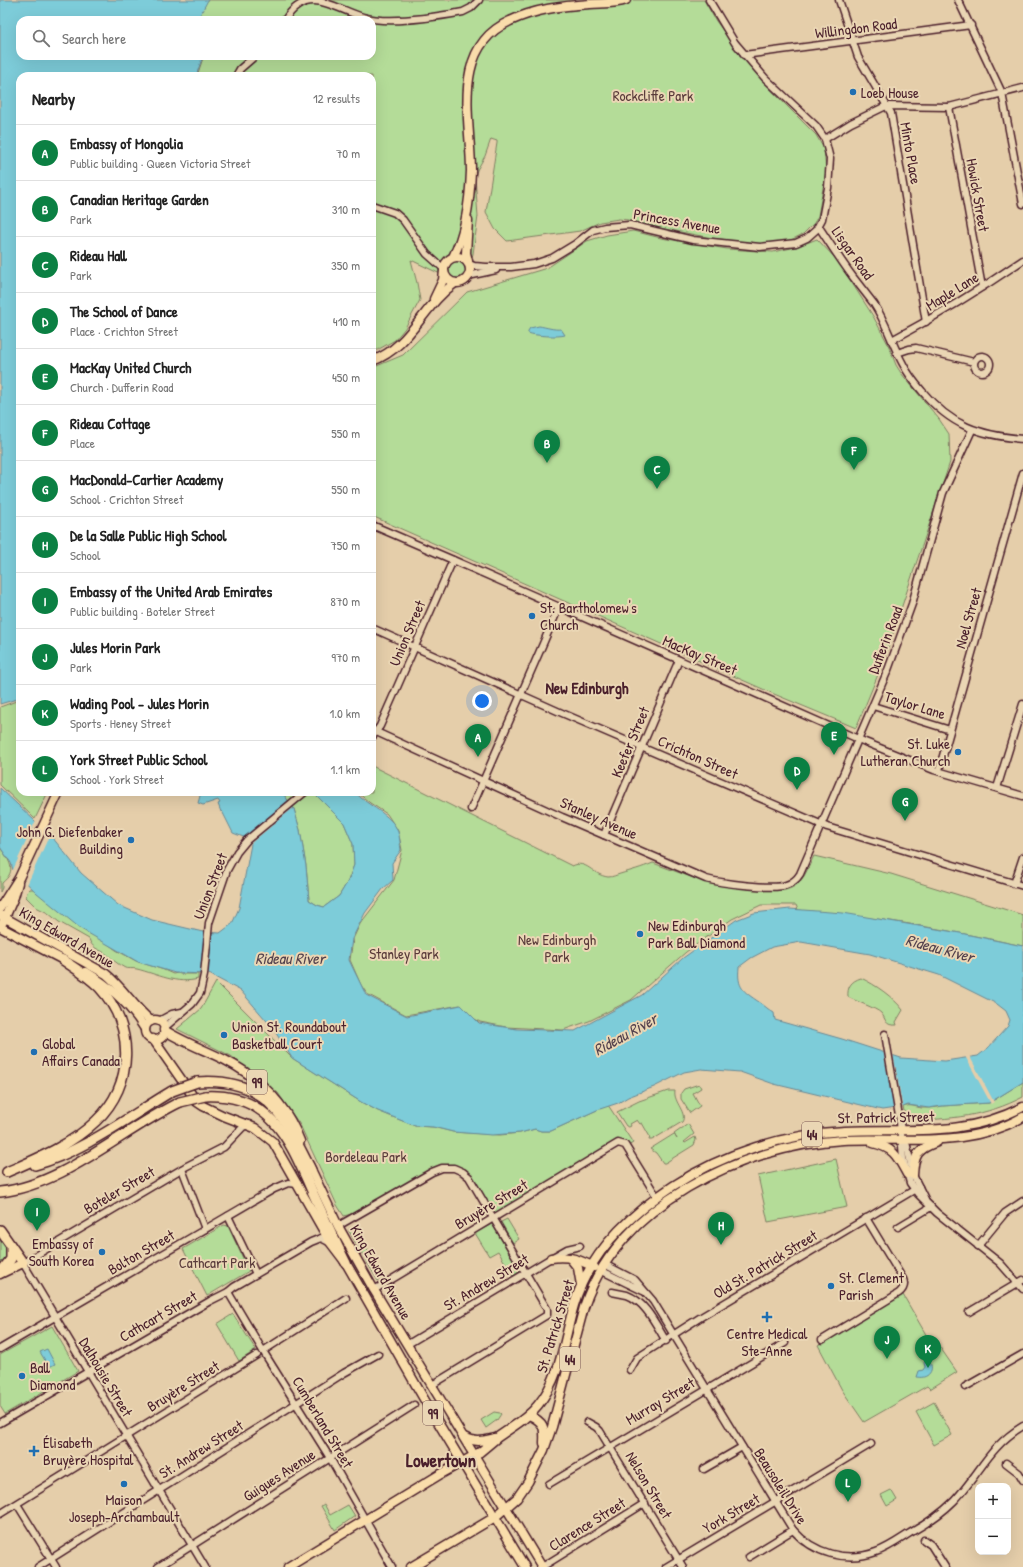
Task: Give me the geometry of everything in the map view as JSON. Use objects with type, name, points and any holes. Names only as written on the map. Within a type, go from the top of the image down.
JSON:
[{"type":"highway","points":[[4,1172],[45,1156],[71,1141],[96,1122],[117,1095],[123,1080],[126,1064],[124,1036],[115,1011],[104,993],[88,977],[63,960]]},
{"type":"highway","points":[[4,1172],[48,1162],[70,1151],[172,1091],[197,1082],[214,1081],[230,1083],[254,1092],[275,1108],[285,1120],[311,1170]]},
{"type":"highway","points":[[0,1192],[28,1186],[58,1174],[156,1114],[180,1102],[205,1096],[222,1095],[245,1101],[266,1114],[277,1124],[287,1139],[304,1173],[346,1263]]},
{"type":"highway","points":[[0,1230],[22,1263]]},
{"type":"highway","points":[[0,1274],[12,1258],[10,1246]]},
{"type":"main road","points":[[453,257],[458,246],[467,213],[471,171],[467,95],[474,60],[485,40],[493,31],[502,25],[532,12],[558,6],[626,0]]},
{"type":"main road","points":[[376,359],[402,343],[446,290],[454,283],[462,282],[468,276],[470,270],[466,253],[468,226],[467,213]]},
{"type":"main road","points":[[429,309],[440,286],[446,261],[453,257],[461,257],[468,263]]},
{"type":"main road","points":[[444,270],[447,279],[454,283]]},
{"type":"main road","points":[[0,908],[19,878],[57,796]]},
{"type":"main road","points":[[0,928],[3,916],[14,897],[19,878]]},
{"type":"main road","name":"King Edward Avenue","points":[[3,916],[106,974],[117,982],[143,1014],[176,1038],[226,1060],[261,1085],[279,1102],[288,1114],[296,1130],[311,1170],[338,1226],[374,1290],[542,1567]]},
{"type":"main road","name":"King Edward Avenue","points":[[0,928],[82,969],[109,987],[128,1004],[145,1029]]},
{"type":"main road","points":[[148,1023],[160,1025],[161,1037],[153,1039],[148,1036],[145,1029],[148,1023]]},
{"type":"main road","name":"King Edward Avenue","points":[[153,1039],[197,1102],[224,1116],[248,1124],[262,1131],[273,1142],[330,1242],[346,1263],[404,1365],[523,1565]]},
{"type":"main road","name":"St. Patrick Street","points":[[288,1567],[474,1455],[499,1436],[512,1429],[529,1415],[545,1396],[554,1378],[581,1286],[593,1262],[621,1227],[657,1197],[684,1179],[716,1162],[737,1154],[778,1141],[808,1134],[832,1132],[935,1130],[964,1127],[1000,1118],[1023,1107]]},
{"type":"main road","name":"St. Patrick Street","points":[[544,1450],[552,1427],[584,1307],[590,1289],[602,1267],[626,1236],[650,1215],[688,1188],[714,1174],[751,1159],[790,1148],[823,1142],[856,1140],[943,1140],[988,1132],[1008,1125],[1023,1117]]},
{"type":"main road","points":[[856,1140],[881,1145],[890,1149],[910,1174]]},
{"type":"main road","points":[[910,1174],[919,1151],[925,1146],[943,1140]]},
{"type":"main road","points":[[551,1258],[558,1256],[570,1257],[593,1262],[602,1267]]},
{"type":"main road","points":[[570,1257],[578,1268],[581,1286]]},
{"type":"main road","name":"Boteler Street","points":[[0,1274],[22,1263]]},
{"type":"main road","points":[[404,1365],[403,1348],[408,1344]]},
{"type":"main road","points":[[529,1415],[539,1420],[542,1425],[544,1434],[544,1450]]},
{"type":"main road","points":[[463,1437],[480,1442],[499,1436]]},
{"type":"main road","name":"44","points":[[411,1567],[495,1517],[506,1508],[517,1498],[528,1482],[544,1450]]},
{"type":"street","points":[[376,19],[390,21],[463,12],[471,8],[479,0]]},
{"type":"street","name":"Lisgar Road","points":[[709,0],[735,44],[744,55],[765,78],[816,126],[825,139],[830,159],[828,188],[819,227],[853,277],[874,304],[908,373],[933,405],[949,418],[972,430],[995,436],[1023,439]]},
{"type":"street","name":"Minto Place","points":[[838,0],[858,57],[891,114],[926,322]]},
{"type":"street","points":[[958,0],[1002,93],[1023,204]]},
{"type":"street","points":[[288,16],[296,7],[313,1],[322,2],[358,16]]},
{"type":"street","name":"Willingdon Road","points":[[744,55],[852,42],[971,25]]},
{"type":"street","points":[[238,72],[250,60]]},
{"type":"street","points":[[825,139],[851,122],[886,106],[948,107],[1023,88]]},
{"type":"street","name":"Howick Street","points":[[948,107],[982,287]]},
{"type":"street","points":[[376,206],[395,213],[403,220],[427,254],[444,270]]},
{"type":"street","name":"Princess Avenue","points":[[468,276],[534,264],[552,258],[575,244],[593,230],[605,227],[630,225],[693,240],[760,247],[796,243],[811,235],[819,227]]},
{"type":"street","name":"Maple Lane","points":[[892,340],[926,322],[1023,260]]},
{"type":"street","name":"Princess Avenue","points":[[468,263],[480,267],[511,267]]},
{"type":"street","points":[[897,353],[916,348],[974,362]]},
{"type":"street","name":"Dufferin Road","points":[[808,855],[888,670],[912,604],[943,493],[972,430]]},
{"type":"street","name":"Noel Street","points":[[939,770],[1023,473]]},
{"type":"street","name":"MacKay Street","points":[[376,527],[859,739],[939,770],[1023,796]]},
{"type":"street","name":"Union Street","points":[[376,730],[380,726],[416,648],[453,560]]},
{"type":"street","points":[[471,809],[560,608]]},
{"type":"street","name":"Crichton Street","points":[[376,630],[821,825],[1023,886]]},
{"type":"street","name":"Keefer Street","points":[[604,835],[678,660]]},
{"type":"street","points":[[997,788],[1023,704]]},
{"type":"street","name":"Taylor Lane","points":[[872,706],[950,730]]},
{"type":"street","name":"Stanley Avenue","points":[[376,734],[706,879],[773,886],[787,885],[798,877],[808,855]]},
{"type":"street","name":"Union Street","points":[[160,1025],[182,1012],[192,1004],[200,993],[204,975],[207,932],[213,908],[237,852],[247,840],[300,796]]},
{"type":"street","points":[[1014,884],[1023,856]]},
{"type":"street","points":[[885,1034],[902,1140],[907,1146],[910,1174],[917,1188],[929,1206],[1021,1281],[1023,1289]]},
{"type":"street","name":"Boteler Street","points":[[22,1263],[224,1146],[248,1124]]},
{"type":"street","name":"Bruyère Street","points":[[374,1290],[618,1143],[625,1145],[657,1197]]},
{"type":"street","points":[[338,1226],[432,1172],[442,1168],[454,1168],[464,1172],[469,1177],[526,1273],[547,1309],[545,1316],[432,1385]]},
{"type":"street","points":[[182,1169],[205,1229]]},
{"type":"street","name":"Bolton Street","points":[[0,1349],[274,1189],[288,1183],[298,1184]]},
{"type":"street","name":"Old St. Patrick Street","points":[[630,1370],[635,1360],[666,1340],[917,1188]]},
{"type":"street","points":[[978,1246],[1005,1214],[1023,1201]]},
{"type":"street","points":[[898,1227],[929,1206]]},
{"type":"street","points":[[228,1216],[256,1274]]},
{"type":"street","points":[[822,1340],[899,1293],[904,1287],[903,1279],[866,1218]]},
{"type":"street","name":"Cathcart Street","points":[[0,1423],[318,1239],[324,1238],[330,1242]]},
{"type":"street","name":"St. Andrew Street","points":[[408,1344],[551,1258],[567,1249],[580,1246]]},
{"type":"street","name":"Dalhousie Street","points":[[22,1263],[56,1317],[205,1567]]},
{"type":"street","name":"Beausoleil Drive","points":[[602,1267],[646,1292],[656,1304],[793,1530],[806,1543],[828,1554],[850,1557],[877,1552],[926,1523],[947,1508],[996,1447],[1005,1438],[1023,1426]]},
{"type":"street","points":[[969,1312],[1021,1281]]},
{"type":"street","name":"Cumberland Street","points":[[228,1292],[330,1458],[392,1567]]},
{"type":"street","points":[[612,1292],[629,1296],[642,1305],[651,1316],[666,1340]]},
{"type":"street","points":[[263,1351],[346,1298]]},
{"type":"street","name":"Murray Street","points":[[548,1484],[785,1343]]},
{"type":"street","name":"St. Andrew Street","points":[[38,1567],[344,1373],[378,1354]]},
{"type":"street","points":[[965,1387],[1023,1354]]},
{"type":"street","name":"Bruyère Street","points":[[0,1514],[257,1355]]},
{"type":"street","name":"Guigues Avenue","points":[[158,1567],[414,1405]]},
{"type":"street","name":"Nelson Street","points":[[587,1422],[596,1427],[610,1447],[683,1567]]},
{"type":"street","name":"York Street","points":[[666,1567],[871,1444]]},
{"type":"street","points":[[704,1469],[742,1447]]},
{"type":"street","points":[[1006,1462],[1023,1480]]},
{"type":"street","name":"Clarence Street","points":[[542,1567],[645,1503]]},
{"type":"street","points":[[17,1504],[56,1567]]},
{"type":"street","points":[[749,1557],[793,1530]]},
{"type":"street","points":[[924,1540],[933,1548],[945,1567]]},
{"type":"green space","name":"Rockcliffe Park","points":[[207,0],[704,0],[716,21],[748,64],[771,90],[816,135],[824,149],[826,171],[818,216],[814,223],[803,234],[791,240],[768,245],[712,238],[619,219],[600,222],[580,231],[507,241],[495,229],[486,212],[497,143],[497,141],[491,139],[475,178],[478,216],[473,254],[466,274],[453,280],[411,260],[420,300],[405,328],[395,340],[376,351],[376,72],[198,72],[202,60],[376,60],[376,16],[199,16]]},
{"type":"green space","points":[[633,231],[661,238],[727,249],[773,252],[796,247],[817,239],[838,261],[873,316],[901,373],[939,419],[949,434],[950,462],[884,660],[856,728],[774,694],[376,518],[376,366],[403,355],[467,292],[547,268],[587,241],[607,235]]},
{"type":"green space","points":[[16,701],[16,796],[46,796],[35,819],[0,785],[0,707]]},
{"type":"green space","name":"New Edinburgh Park","points":[[376,768],[572,866],[582,864],[602,876],[608,877],[641,868],[653,863],[707,883],[785,890],[796,885],[800,881],[814,856],[891,874],[1023,915],[1023,946],[911,924],[798,910],[796,905],[761,905],[732,919],[686,952],[631,1000],[589,1021],[563,1030],[506,1027],[480,1022],[470,1016],[460,1005],[406,1015],[367,994],[361,985],[350,960],[353,939],[360,924],[394,880],[402,850],[398,831],[387,814],[362,796],[376,796]]},
{"type":"green space","points":[[285,796],[317,796],[344,823],[353,844],[354,865],[348,881],[339,896],[324,907],[309,900],[306,866],[300,830],[294,809]]},
{"type":"green space","points":[[0,847],[9,861],[11,870],[10,874],[2,883],[0,892]]},
{"type":"green space","points":[[30,889],[35,889],[116,950],[136,961],[173,974],[198,974],[198,979],[182,981],[175,980],[137,969],[125,968],[94,946],[89,939],[36,907],[26,897],[27,892]]},
{"type":"green space","points":[[861,978],[884,992],[903,1010],[896,1022],[897,1025],[890,1025],[878,1011],[848,997],[850,985]]},
{"type":"green space","name":"Bordeleau Park","points":[[216,982],[292,1058],[361,1102],[378,1111],[415,1126],[433,1127],[453,1132],[500,1135],[520,1133],[535,1129],[541,1131],[551,1131],[608,1105],[633,1143],[626,1147],[622,1143],[493,1218],[469,1177],[446,1168],[366,1210],[344,1216],[337,1205],[300,1125],[278,1093],[231,1056],[177,1029],[201,1009]]},
{"type":"green space","points":[[1023,1082],[1023,1097],[996,1109],[982,1113],[953,1118],[908,1120],[903,1107],[911,1106],[930,1108],[989,1103]]},
{"type":"green space","points":[[699,1084],[701,1088],[693,1093],[700,1106],[690,1113],[681,1099],[681,1093],[684,1089]]},
{"type":"green space","points":[[668,1091],[675,1091],[676,1099],[682,1111],[683,1119],[682,1122],[652,1140],[649,1140],[650,1137],[642,1123],[640,1124],[637,1120],[630,1124],[631,1126],[626,1126],[617,1112],[639,1101]]},
{"type":"green space","points":[[688,1124],[694,1134],[684,1142],[685,1143],[695,1137],[696,1140],[694,1145],[663,1163],[656,1153],[650,1149]]},
{"type":"green space","points":[[836,1159],[847,1207],[768,1222],[758,1176]]},
{"type":"green space","points":[[507,1219],[519,1239],[513,1243],[501,1222]]},
{"type":"green space","points":[[492,1224],[520,1271],[513,1276],[498,1251],[489,1256],[475,1233]]},
{"type":"green space","name":"Cathcart Park","points":[[224,1225],[228,1226],[249,1271],[207,1296],[183,1249]]},
{"type":"green space","points":[[354,1226],[383,1277],[378,1281],[349,1231],[349,1229]]},
{"type":"green space","points":[[0,1236],[7,1247],[7,1259],[0,1265]]},
{"type":"green space","points":[[902,1293],[928,1338],[935,1340],[957,1372],[930,1389],[927,1386],[864,1422],[842,1390],[818,1345]]},
{"type":"green space","points":[[233,1314],[256,1350],[239,1361],[217,1324]]},
{"type":"green space","points":[[52,1326],[78,1371],[5,1414],[0,1406],[0,1355]]},
{"type":"green space","points":[[934,1402],[952,1435],[934,1445],[916,1412]]},
{"type":"green space","points":[[494,1412],[501,1414],[497,1420],[486,1428],[481,1420]]},
{"type":"green space","points":[[891,1490],[897,1500],[887,1506],[881,1495]]},
{"type":"green space","points":[[324,1504],[330,1515],[348,1505],[355,1516],[335,1530],[321,1506]]},
{"type":"water","points":[[0,0],[208,0],[200,16],[16,16],[16,60],[202,60],[197,72],[16,72],[16,699],[0,704]]},
{"type":"water","points":[[539,326],[561,329],[565,335],[547,336],[528,333],[530,328]]},
{"type":"water","name":"Rideau River","points":[[0,788],[52,837],[81,873],[118,905],[152,920],[203,932],[220,933],[232,924],[239,908],[251,844],[246,838],[233,833],[222,811],[221,812],[218,804],[220,803],[218,800],[203,805],[198,803],[200,796],[285,796],[294,809],[300,830],[306,866],[309,900],[324,907],[339,896],[348,881],[354,865],[353,844],[344,823],[317,796],[359,796],[385,815],[395,826],[399,834],[401,850],[392,863],[393,880],[383,889],[365,913],[352,939],[349,960],[366,995],[407,1016],[461,1005],[479,1023],[517,1029],[575,1031],[642,995],[683,958],[736,920],[754,913],[790,909],[843,913],[960,933],[1023,946],[1023,1082],[989,1103],[929,1108],[908,1105],[882,1110],[774,1084],[740,1072],[701,1069],[684,1072],[618,1103],[597,1110],[551,1131],[541,1131],[535,1129],[520,1133],[492,1135],[453,1132],[433,1127],[415,1126],[378,1111],[361,1102],[292,1058],[272,1027],[241,991],[209,974],[175,973],[138,962],[81,929],[37,893],[13,870],[11,863],[0,847]],"holes":[[[801,942],[870,954],[939,975],[997,1004],[1006,1011],[1010,1020],[1008,1026],[988,1048],[978,1056],[945,1061],[901,1058],[775,1020],[774,1013],[745,992],[742,988],[739,980],[739,967],[751,958],[772,947]]]},
{"type":"water","points":[[47,1349],[55,1364],[49,1367],[40,1352]]},
{"type":"water","points":[[926,1358],[931,1365],[930,1372],[925,1376],[917,1377],[919,1371],[923,1370],[925,1367],[924,1363]]},
{"type":"pier","points":[[289,802],[293,808],[250,844],[246,838]]},
{"type":"pier","points":[[36,820],[50,834],[27,885],[12,872]]},
{"type":"pier","points":[[883,1050],[893,1053],[903,1109],[894,1110]]},
{"type":"pier","points":[[969,1055],[994,1102],[991,1104],[965,1056]]},
{"type":"place","name":"Loeb House","points":[[853,92]]},
{"type":"place","name":"Canadian Heritage Garden","points":[[547,463]]},
{"type":"place","name":"Rideau Cottage","points":[[854,470]]},
{"type":"place","name":"Rideau Hall","points":[[657,489]]},
{"type":"place","name":"St. Bartholomew's Church","points":[[532,616]]},
{"type":"place","name":"St. Luke Lutheran Church","points":[[958,752]]},
{"type":"place","name":"MacKay United Church","points":[[834,755]]},
{"type":"place","name":"Embassy of Mongolia","points":[[478,757]]},
{"type":"place","name":"The School of Dance","points":[[797,790]]},
{"type":"place","name":"MacDonald-Cartier Academy","points":[[905,821]]},
{"type":"place","name":"John G. Diefenbaker Building","points":[[131,840]]},
{"type":"place","name":"New Edinburgh Park Ball Diamond","points":[[640,934]]},
{"type":"place","name":"Union St. Roundabout Basketball Court","points":[[224,1035]]},
{"type":"place","name":"Global Affairs Canada","points":[[34,1052]]},
{"type":"place","name":"Embassy of the United Arab Emirates","points":[[37,1231]]},
{"type":"place","name":"De la Salle Public High School","points":[[721,1245]]},
{"type":"place","name":"Embassy of South Korea","points":[[102,1252]]},
{"type":"place","name":"St. Clement Parish","points":[[831,1286]]},
{"type":"place","name":"Centre Medical Ste-Anne","points":[[767,1317]]},
{"type":"place","name":"Jules Morin Park","points":[[887,1359]]},
{"type":"place","name":"Wading Pool - Jules Morin","points":[[928,1368]]},
{"type":"place","name":"Ball Diamond","points":[[22,1376]]},
{"type":"place","name":"Élisabeth Bruyère Hospital","points":[[34,1451]]},
{"type":"place","name":"Maison Joseph-Archambault","points":[[124,1484]]},
{"type":"place","name":"York Street Public School","points":[[848,1502]]},
{"type":"district","name":"New Edinburgh","points":[[587,688]]},
{"type":"district","name":"Lowertown","points":[[441,1460]]},
{"type":"park label","name":"Stanley Park","points":[[404,953]]}]
